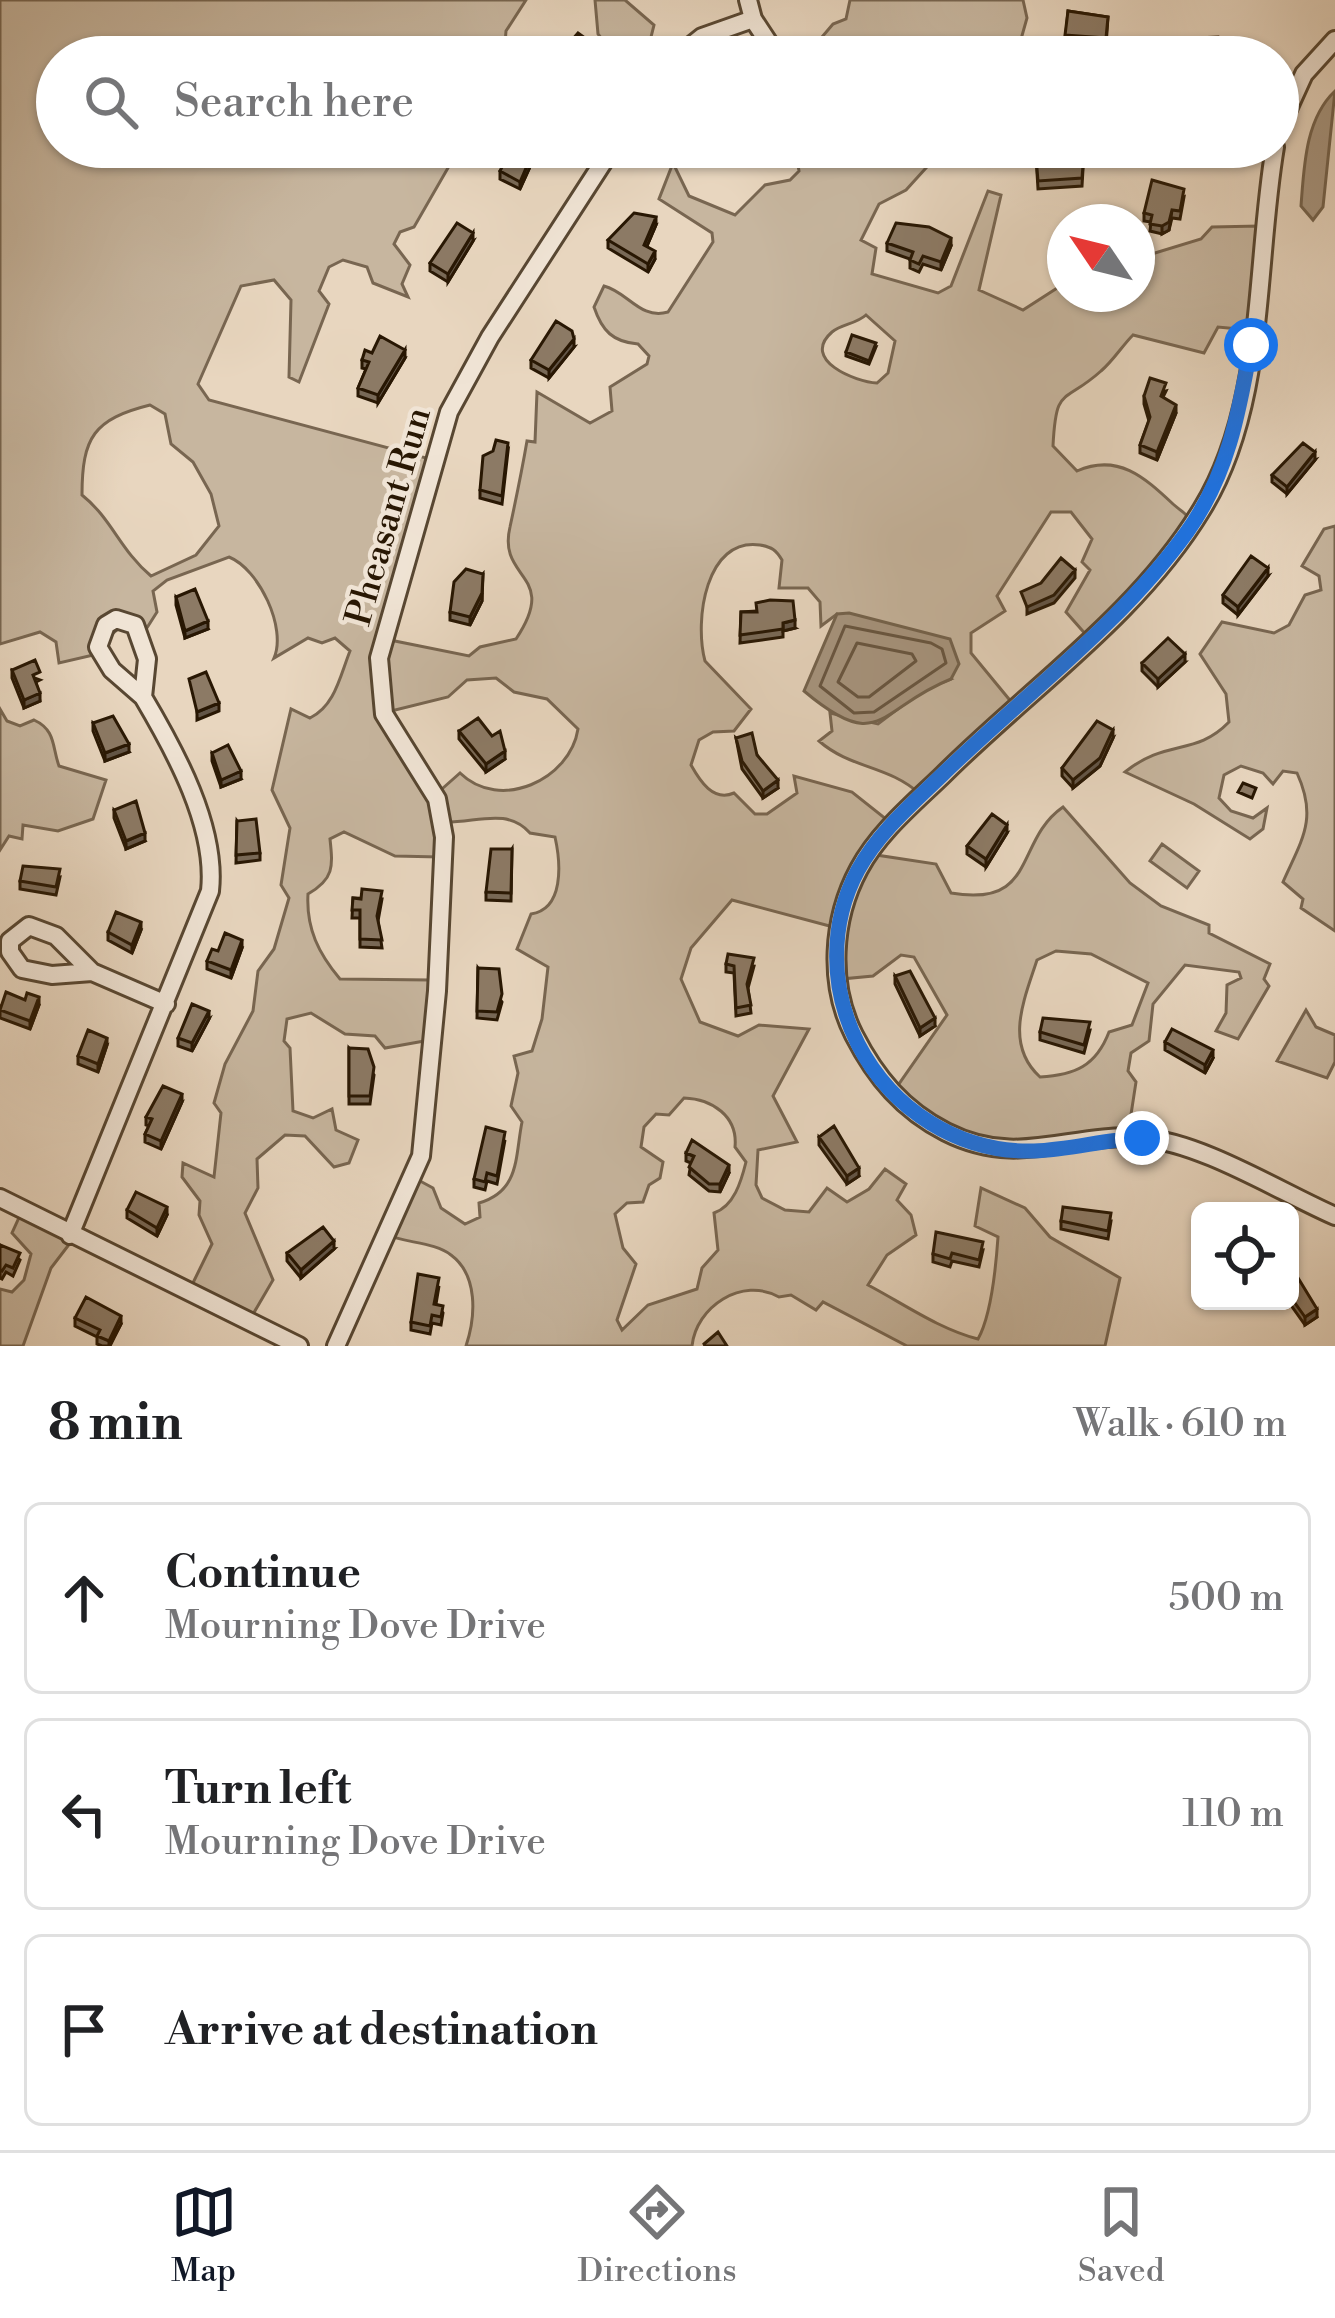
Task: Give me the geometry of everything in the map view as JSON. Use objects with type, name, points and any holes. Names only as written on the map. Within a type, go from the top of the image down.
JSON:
[{"type":"street","points":[[748,0],[752,19],[764,36]]},
{"type":"street","points":[[705,36],[752,19]]},
{"type":"street","points":[[1299,85],[1335,40]]},
{"type":"street","name":"Pheasant Run","points":[[336,1346],[422,1156],[437,992],[444,837],[437,799],[384,715],[379,658],[449,412],[490,337],[599,168]]},
{"type":"street","points":[[1272,168],[1251,345],[1237,421],[1215,488],[1173,551],[1116,615],[885,832],[848,891],[836,956],[846,1019],[865,1056],[890,1092],[944,1131],[1015,1151],[1124,1138],[1157,1141],[1335,1216]]},
{"type":"street","points":[[70,1235],[198,928],[212,874],[196,811],[143,697]]},
{"type":"street","points":[[92,972],[52,975],[22,969],[10,952],[10,941],[29,926],[48,931],[92,972],[166,1004]]},
{"type":"street","points":[[0,1198],[299,1346]]},
{"type":"shaded area","points":[[0,0],[526,0],[506,36],[36,36],[36,168],[448,168],[414,227],[400,232],[394,244],[410,265],[402,284],[408,297],[373,283],[367,267],[343,260],[329,267],[319,291],[329,304],[299,382],[289,377],[291,300],[274,280],[241,286],[198,384],[209,400],[430,459],[390,640],[469,656],[480,647],[516,639],[528,617],[530,589],[508,545],[527,441],[535,442],[537,392],[590,423],[612,411],[610,387],[647,364],[649,356],[638,344],[615,338],[601,323],[594,307],[604,286],[642,309],[668,312],[713,242],[712,233],[659,199],[671,168],[675,168],[689,196],[735,215],[765,185],[790,180],[798,168],[926,168],[906,190],[879,204],[861,240],[876,248],[872,274],[938,293],[951,286],[988,191],[1001,195],[979,290],[1023,310],[1047,295],[1047,312],[1155,312],[1155,253],[1201,239],[1212,227],[1259,226],[1250,330],[1218,327],[1204,353],[1133,335],[1105,367],[1064,398],[1056,413],[1053,446],[1077,471],[1105,465],[1130,471],[1152,485],[1192,524],[1088,637],[1066,612],[1090,570],[1082,562],[1092,539],[1071,512],[1051,512],[997,596],[1005,611],[971,633],[971,653],[1013,704],[920,794],[819,741],[832,731],[830,713],[878,724],[923,690],[951,679],[837,614],[821,626],[820,602],[808,588],[779,588],[782,560],[768,547],[742,546],[727,554],[716,567],[703,604],[705,661],[751,709],[734,731],[713,732],[699,740],[691,765],[714,792],[734,793],[755,814],[767,814],[797,793],[794,776],[852,792],[891,823],[870,854],[936,864],[951,893],[979,895],[998,891],[1012,881],[1048,821],[1063,807],[1130,883],[1161,906],[1209,925],[1209,933],[1270,964],[1264,979],[1269,986],[1238,1039],[1216,1031],[1226,1013],[1227,985],[1241,978],[1239,972],[1185,965],[1153,1004],[1149,1041],[1131,1053],[1128,1071],[1136,1082],[1128,1134],[1045,1151],[945,1133],[892,1094],[947,1015],[914,957],[901,955],[873,976],[841,979],[837,928],[732,900],[691,948],[681,979],[700,1022],[738,1036],[759,1025],[809,1029],[773,1096],[797,1142],[758,1150],[756,1185],[762,1198],[785,1210],[809,1212],[827,1188],[847,1202],[869,1189],[885,1169],[906,1184],[897,1200],[911,1215],[916,1235],[887,1255],[868,1285],[936,1323],[978,1339],[990,1303],[998,1237],[975,1226],[981,1188],[1025,1208],[1050,1237],[1120,1278],[1105,1346],[907,1346],[823,1302],[816,1310],[791,1295],[750,1290],[712,1308],[695,1332],[692,1346],[466,1346],[472,1297],[460,1263],[437,1248],[385,1234],[409,1175],[433,1188],[441,1208],[465,1224],[480,1217],[479,1203],[502,1190],[513,1171],[522,1122],[511,1106],[518,1073],[514,1056],[532,1051],[542,1019],[548,967],[517,949],[531,914],[550,904],[555,895],[558,860],[555,837],[530,833],[501,818],[444,822],[439,857],[395,856],[344,832],[330,839],[330,871],[308,894],[309,919],[320,950],[340,979],[430,980],[430,1040],[385,1048],[375,1036],[345,1034],[311,1013],[287,1019],[284,1041],[290,1048],[293,1111],[313,1118],[332,1109],[336,1130],[358,1140],[349,1163],[334,1167],[305,1136],[285,1135],[257,1159],[258,1188],[245,1213],[273,1280],[249,1321],[188,1293],[212,1244],[199,1215],[200,1201],[182,1177],[183,1163],[214,1177],[221,1113],[214,1103],[225,1064],[253,1011],[258,971],[274,949],[289,898],[281,885],[290,828],[272,790],[291,709],[310,718],[318,713],[336,689],[350,651],[335,638],[322,643],[308,638],[274,658],[277,631],[268,601],[251,574],[229,557],[167,580],[153,591],[157,612],[143,634],[119,628],[105,640],[102,653],[59,663],[56,642],[40,632],[0,644]],"holes":[[[866,315],[895,341],[888,373],[877,383],[845,374],[823,352],[832,332]],[[150,405],[165,414],[171,444],[193,462],[211,494],[219,526],[196,555],[151,576],[82,495],[85,458],[95,434],[116,417]],[[496,678],[514,692],[547,699],[578,729],[562,763],[548,776],[513,790],[494,790],[460,773],[434,796],[387,712],[448,697],[467,680]],[[1056,951],[1091,954],[1148,983],[1132,1025],[1109,1032],[1091,1061],[1064,1074],[1040,1077],[1023,1050],[1020,1021],[1037,960]],[[684,1098],[713,1106],[728,1118],[735,1147],[746,1162],[732,1199],[714,1213],[718,1250],[702,1268],[697,1289],[648,1305],[622,1330],[617,1320],[636,1264],[623,1248],[615,1214],[627,1203],[643,1202],[649,1185],[660,1178],[663,1162],[641,1147],[644,1127],[656,1114],[669,1115]]]},
{"type":"shaded area","points":[[595,0],[625,0],[654,25],[651,36],[598,34]]},
{"type":"shaded area","points":[[850,0],[1023,0],[1027,18],[1022,36],[823,36],[833,24],[846,19]]},
{"type":"shaded area","points":[[1335,526],[1335,931],[1301,908],[1303,899],[1283,882],[1307,816],[1297,773],[1283,771],[1273,784],[1263,773],[1241,766],[1224,775],[1219,798],[1231,811],[1253,818],[1267,808],[1263,829],[1250,839],[1194,804],[1125,772],[1154,755],[1204,740],[1229,722],[1226,694],[1200,654],[1222,622],[1274,633],[1289,625],[1305,595],[1321,590],[1319,576],[1302,566],[1324,529]]},
{"type":"shaded area","points":[[0,709],[7,721],[20,726],[34,720],[46,729],[59,766],[106,780],[93,819],[58,831],[23,825],[22,839],[9,836],[0,850]]},
{"type":"shaded area","points":[[1162,844],[1199,871],[1187,888],[1150,861]]},
{"type":"shaded area","points":[[1306,1010],[1316,1027],[1335,1035],[1335,1062],[1327,1078],[1277,1061]]},
{"type":"shaded area","points":[[22,1211],[74,1238],[51,1268],[23,1346],[0,1346],[0,1289],[12,1292],[24,1280],[31,1254],[12,1233]]},
{"type":"water","points":[[1335,91],[1323,207],[1313,220],[1301,206],[1305,160],[1317,115]]},
{"type":"water","points":[[837,614],[950,639],[959,664],[951,679],[879,720],[849,721],[829,710],[804,691]]},
{"type":"building","points":[[1068,11],[1108,17],[1106,36],[1065,35]]},
{"type":"building","points":[[502,168],[526,168],[520,182]]},
{"type":"building","points":[[1037,168],[1083,168],[1082,178],[1038,181]]},
{"type":"building","points":[[1152,180],[1184,189],[1180,211],[1172,210],[1169,222],[1162,226],[1155,225],[1155,204],[1146,204]]},
{"type":"building","points":[[634,213],[656,217],[644,245],[655,251],[648,264],[608,240]]},
{"type":"building","points":[[457,223],[473,233],[448,274],[430,263]]},
{"type":"building","points":[[896,223],[929,227],[951,238],[941,262],[923,256],[919,264],[910,260],[913,252],[887,243]]},
{"type":"building","points":[[556,321],[572,331],[574,339],[549,370],[531,360]]},
{"type":"building","points":[[852,335],[876,343],[869,361],[846,352]]},
{"type":"building","points":[[380,336],[405,350],[378,395],[358,388],[369,362],[362,360],[365,350],[372,353]]},
{"type":"building","points":[[1150,378],[1166,383],[1161,396],[1176,405],[1157,452],[1140,445],[1150,417],[1144,396]]},
{"type":"building","points":[[496,440],[508,443],[502,496],[480,490],[483,456],[493,451]]},
{"type":"building","points":[[1303,443],[1315,452],[1287,487],[1272,475]]},
{"type":"building","points":[[1251,556],[1268,568],[1238,607],[1223,595]]},
{"type":"building","points":[[1061,558],[1075,570],[1054,595],[1027,607],[1021,592],[1041,583]]},
{"type":"building","points":[[466,569],[483,574],[482,593],[470,617],[450,612],[454,582]]},
{"type":"building","points":[[195,589],[208,621],[185,631],[176,597]]},
{"type":"building","points":[[793,601],[795,620],[783,623],[783,629],[740,635],[741,612],[757,612],[756,603]]},
{"type":"building","points":[[1168,638],[1185,654],[1158,679],[1142,663]]},
{"type":"building","points":[[35,660],[40,672],[33,675],[40,693],[24,700],[12,670]]},
{"type":"building","points":[[206,672],[219,703],[197,712],[189,679]]},
{"type":"building","points":[[113,716],[129,744],[105,753],[93,723]]},
{"type":"building","points":[[478,718],[492,736],[500,731],[505,751],[486,764],[459,731]]},
{"type":"building","points":[[1097,721],[1113,730],[1100,758],[1073,780],[1062,768]]},
{"type":"building","points":[[752,733],[757,755],[778,780],[763,791],[742,761],[736,738]]},
{"type":"building","points":[[228,745],[241,771],[221,780],[212,753]]},
{"type":"building","points":[[1243,783],[1256,788],[1252,798],[1238,792]]},
{"type":"building","points":[[136,801],[145,833],[126,841],[114,810]]},
{"type":"building","points":[[992,814],[1007,825],[986,859],[967,846]]},
{"type":"building","points":[[256,819],[260,853],[236,855],[237,821]]},
{"type":"building","points":[[491,849],[512,849],[511,893],[486,892]]},
{"type":"building","points":[[23,866],[60,869],[56,887],[20,881]]},
{"type":"building","points":[[362,889],[382,891],[377,916],[382,940],[360,939],[360,910],[352,910],[353,898],[361,899]]},
{"type":"building","points":[[116,912],[141,922],[132,945],[108,932]]},
{"type":"building","points":[[225,933],[242,940],[231,970],[207,961],[212,949],[218,951]]},
{"type":"building","points":[[728,954],[754,958],[747,984],[751,1005],[736,1008],[734,966],[726,964]]},
{"type":"building","points":[[478,968],[499,969],[502,994],[497,1012],[477,1011]]},
{"type":"building","points":[[910,971],[935,1018],[920,1028],[895,976]]},
{"type":"building","points":[[6,992],[25,1000],[27,993],[39,997],[30,1021],[0,1010]]},
{"type":"building","points":[[192,1004],[209,1011],[192,1043],[178,1038]]},
{"type":"building","points":[[1043,1018],[1090,1022],[1084,1045],[1040,1032]]},
{"type":"building","points":[[1172,1029],[1213,1050],[1205,1065],[1165,1042]]},
{"type":"building","points":[[88,1030],[107,1038],[98,1064],[78,1056]]},
{"type":"building","points":[[349,1048],[368,1049],[374,1067],[370,1096],[349,1096]]},
{"type":"building","points":[[163,1086],[182,1094],[161,1141],[145,1134],[152,1119],[146,1117]]},
{"type":"building","points":[[834,1126],[859,1168],[847,1176],[819,1137]]},
{"type":"building","points":[[486,1127],[505,1132],[497,1176],[487,1173],[485,1182],[474,1179]]},
{"type":"building","points":[[692,1140],[729,1165],[720,1184],[709,1184],[689,1167],[694,1156],[686,1153]]},
{"type":"building","points":[[136,1192],[167,1207],[157,1228],[127,1210]]},
{"type":"building","points":[[1063,1207],[1111,1213],[1108,1231],[1061,1221]]},
{"type":"building","points":[[323,1227],[334,1241],[301,1270],[287,1253]]},
{"type":"building","points":[[936,1232],[983,1242],[979,1260],[933,1254]]},
{"type":"building","points":[[0,1245],[20,1253],[13,1268],[6,1265],[0,1270]]},
{"type":"building","points":[[418,1274],[439,1278],[434,1304],[443,1306],[441,1317],[432,1315],[430,1326],[411,1322]]},
{"type":"building","points":[[1299,1279],[1317,1309],[1305,1317],[1299,1309]]},
{"type":"building","points":[[86,1297],[121,1316],[109,1341],[97,1336],[100,1330],[75,1318]]},
{"type":"building","points":[[718,1332],[727,1346],[705,1346],[704,1344]]},
{"type":"route","points":[[1142,1138],[1015,1151],[962,1139],[928,1122],[890,1092],[846,1019],[837,939],[848,891],[889,827],[1116,615],[1189,530],[1224,466],[1251,345]]}]
